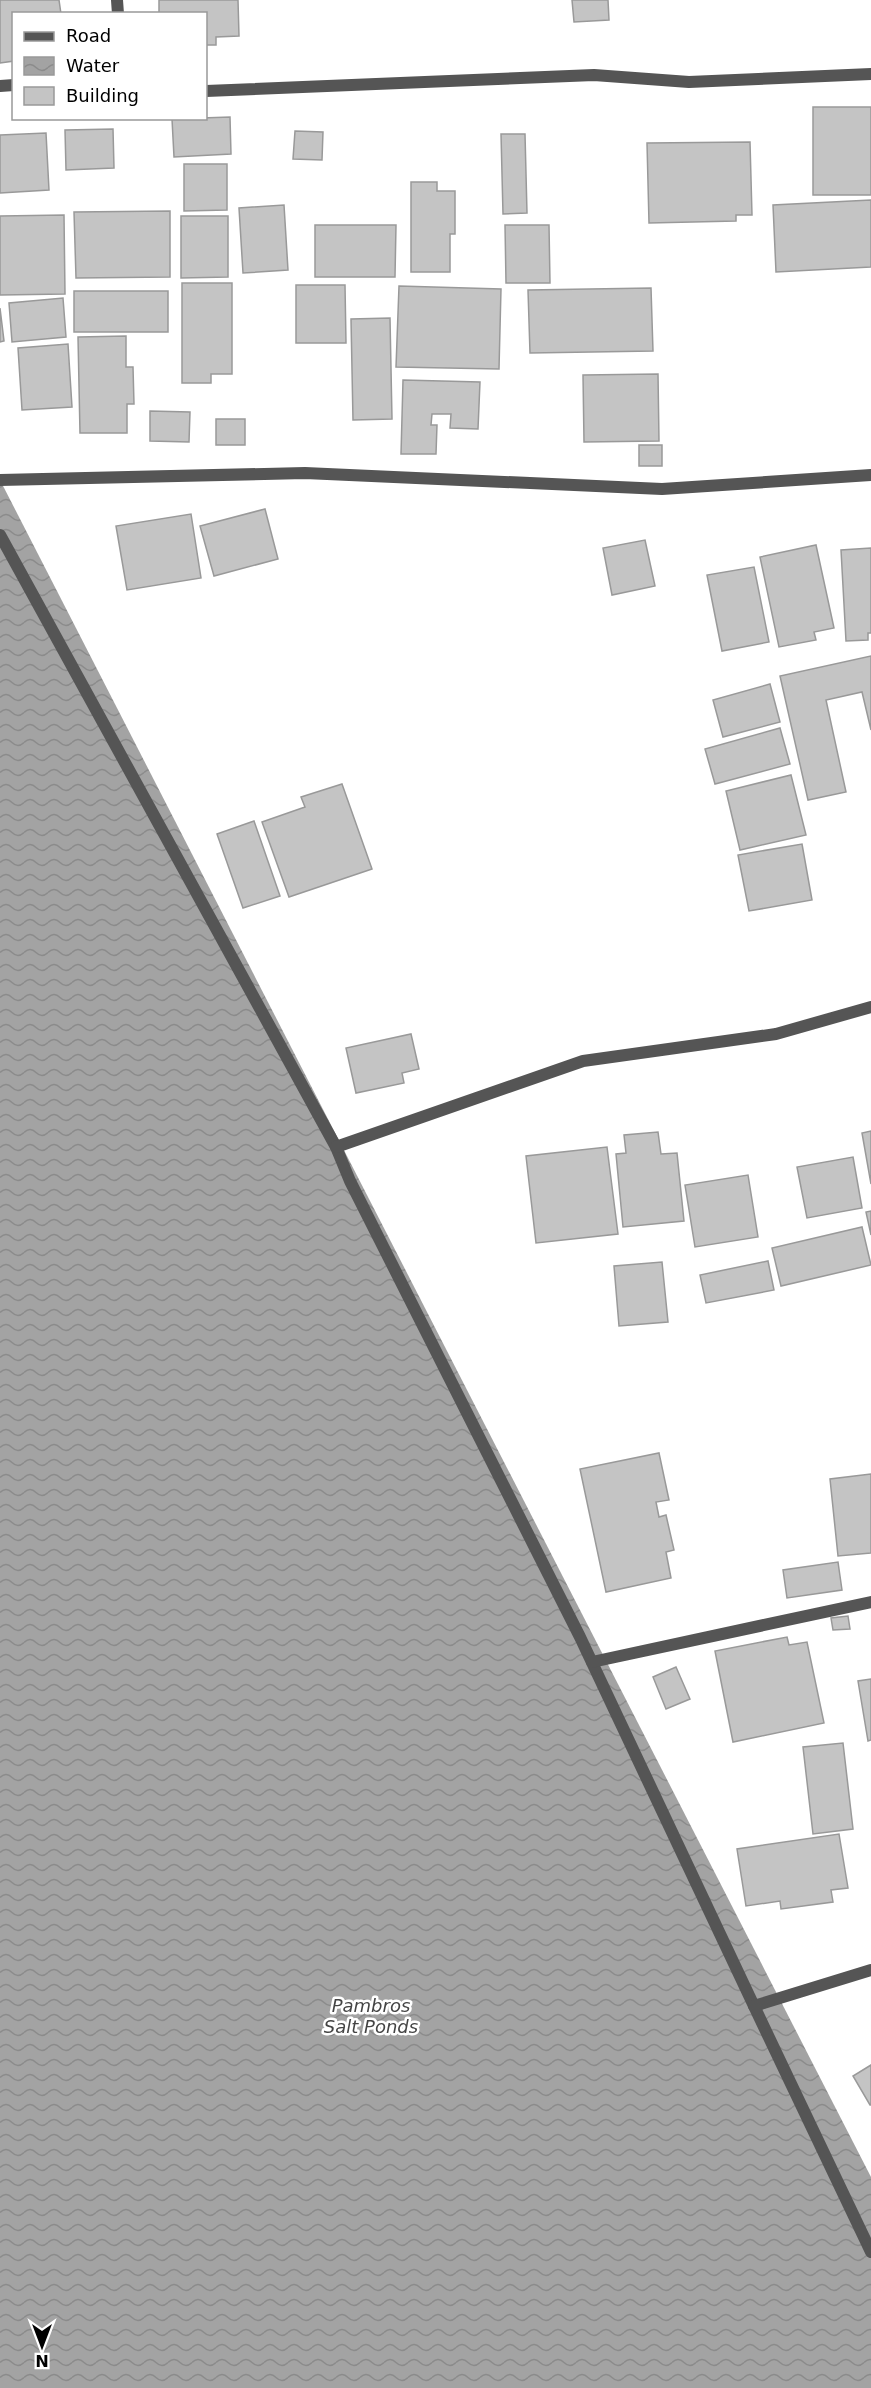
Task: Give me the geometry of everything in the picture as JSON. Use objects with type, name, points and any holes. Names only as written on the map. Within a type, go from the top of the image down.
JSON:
[{"type":"street","points":[[207,91],[594,75],[689,81],[871,74]]},
{"type":"street","points":[[0,480],[305,473],[662,489],[871,475]]},
{"type":"street","points":[[0,535],[336,1147],[355,1191],[592,1662],[871,2252]]},
{"type":"street","points":[[336,1147],[582,1061],[776,1034],[871,1007]]},
{"type":"street","points":[[592,1662],[871,1602]]},
{"type":"street","points":[[754,2006],[871,1970]]},
{"type":"water","name":"Pambros Salt Ponds","points":[[0,480],[871,2177],[871,2388],[0,2388]]},
{"type":"building","points":[[0,0],[59,0],[61,12],[12,12],[12,61],[0,63]]},
{"type":"building","points":[[159,0],[238,0],[239,36],[216,37],[216,45],[207,45],[207,12],[159,12]]},
{"type":"building","points":[[572,0],[608,0],[609,20],[574,22]]},
{"type":"building","points":[[813,107],[871,107],[871,195],[813,195]]},
{"type":"building","points":[[230,117],[231,154],[174,157],[172,120],[207,120],[207,118]]},
{"type":"building","points":[[113,129],[114,168],[66,170],[65,130]]},
{"type":"building","points":[[295,131],[323,132],[322,160],[293,159]]},
{"type":"building","points":[[46,133],[49,190],[0,193],[0,135]]},
{"type":"building","points":[[501,134],[525,134],[527,213],[503,214]]},
{"type":"building","points":[[750,142],[752,215],[736,215],[736,221],[649,223],[647,143]]},
{"type":"building","points":[[184,164],[227,164],[227,210],[184,211]]},
{"type":"building","points":[[411,182],[437,182],[437,191],[455,191],[455,234],[450,234],[450,272],[411,272]]},
{"type":"building","points":[[871,200],[871,267],[776,272],[773,205]]},
{"type":"building","points":[[284,205],[288,270],[243,273],[239,208]]},
{"type":"building","points":[[170,211],[170,277],[76,278],[74,212]]},
{"type":"building","points":[[64,215],[65,294],[0,295],[0,216]]},
{"type":"building","points":[[181,216],[228,216],[228,277],[181,278]]},
{"type":"building","points":[[315,225],[396,225],[395,277],[315,277]]},
{"type":"building","points":[[505,225],[549,225],[550,283],[506,283]]},
{"type":"building","points":[[182,283],[232,283],[232,374],[211,374],[211,383],[182,383]]},
{"type":"building","points":[[296,285],[345,285],[346,343],[296,343]]},
{"type":"building","points":[[399,286],[501,289],[499,369],[396,367]]},
{"type":"building","points":[[651,288],[653,351],[530,353],[528,290]]},
{"type":"building","points":[[74,291],[168,291],[168,332],[74,332]]},
{"type":"building","points":[[63,298],[66,337],[12,342],[9,303]]},
{"type":"building","points":[[0,308],[4,341],[0,342]]},
{"type":"building","points":[[390,318],[392,419],[353,420],[351,319]]},
{"type":"building","points":[[126,336],[126,367],[133,367],[134,404],[127,404],[127,433],[80,433],[78,337]]},
{"type":"building","points":[[68,344],[72,407],[22,410],[18,348]]},
{"type":"building","points":[[658,374],[659,441],[584,442],[583,375]]},
{"type":"building","points":[[403,380],[480,382],[478,429],[450,428],[451,414],[432,414],[431,425],[437,425],[436,454],[401,454]]},
{"type":"building","points":[[150,411],[190,412],[189,442],[150,441]]},
{"type":"building","points":[[216,419],[245,419],[245,445],[216,445]]},
{"type":"building","points":[[639,445],[662,445],[662,466],[639,466]]},
{"type":"building","points":[[265,509],[278,559],[214,576],[200,526]]},
{"type":"building","points":[[191,514],[201,578],[127,590],[116,526]]},
{"type":"building","points":[[645,540],[655,586],[612,595],[603,548]]},
{"type":"building","points":[[816,545],[834,628],[814,632],[816,640],[779,647],[760,557]]},
{"type":"building","points":[[871,548],[871,633],[868,633],[868,640],[846,641],[841,550]]},
{"type":"building","points":[[754,567],[769,642],[722,651],[707,575]]},
{"type":"building","points":[[871,656],[871,730],[862,692],[826,700],[846,792],[808,800],[780,676]]},
{"type":"building","points":[[770,684],[780,722],[723,737],[713,700]]},
{"type":"building","points":[[780,728],[790,764],[715,784],[705,749]]},
{"type":"building","points":[[791,775],[806,835],[740,850],[726,791]]},
{"type":"building","points":[[342,784],[372,869],[289,897],[262,822],[305,807],[301,797]]},
{"type":"building","points":[[254,821],[280,896],[243,908],[217,834]]},
{"type":"building","points":[[802,844],[812,900],[749,911],[738,855]]},
{"type":"building","points":[[411,1034],[419,1069],[402,1073],[404,1083],[356,1093],[346,1048]]},
{"type":"building","points":[[871,1131],[871,1184],[862,1133]]},
{"type":"building","points":[[658,1132],[661,1154],[677,1153],[684,1221],[623,1227],[616,1154],[626,1153],[624,1135]]},
{"type":"building","points":[[607,1147],[618,1234],[536,1243],[526,1156]]},
{"type":"building","points":[[853,1157],[862,1208],[807,1218],[797,1167]]},
{"type":"building","points":[[748,1175],[758,1237],[695,1247],[685,1185]]},
{"type":"building","points":[[871,1211],[871,1235],[866,1212]]},
{"type":"building","points":[[862,1227],[871,1265],[781,1286],[772,1248]]},
{"type":"building","points":[[768,1261],[774,1290],[706,1303],[700,1275]]},
{"type":"building","points":[[662,1262],[668,1322],[619,1326],[614,1266]]},
{"type":"building","points":[[659,1453],[669,1500],[656,1502],[659,1517],[666,1515],[674,1550],[666,1552],[671,1578],[606,1592],[580,1469]]},
{"type":"building","points":[[871,1474],[871,1553],[838,1556],[830,1479]]},
{"type":"building","points":[[838,1562],[842,1590],[787,1598],[783,1570]]},
{"type":"building","points":[[848,1616],[850,1629],[833,1630],[831,1618]]},
{"type":"building","points":[[787,1637],[789,1645],[807,1642],[824,1723],[733,1742],[715,1651]]},
{"type":"building","points":[[676,1667],[690,1699],[666,1709],[653,1677]]},
{"type":"building","points":[[871,1679],[871,1740],[868,1741],[858,1681]]},
{"type":"building","points":[[843,1743],[853,1829],[813,1834],[803,1747]]},
{"type":"building","points":[[839,1834],[848,1888],[831,1890],[833,1902],[781,1909],[780,1901],[746,1906],[737,1849]]},
{"type":"building","points":[[871,2065],[871,2105],[870,2105],[853,2076]]}]
